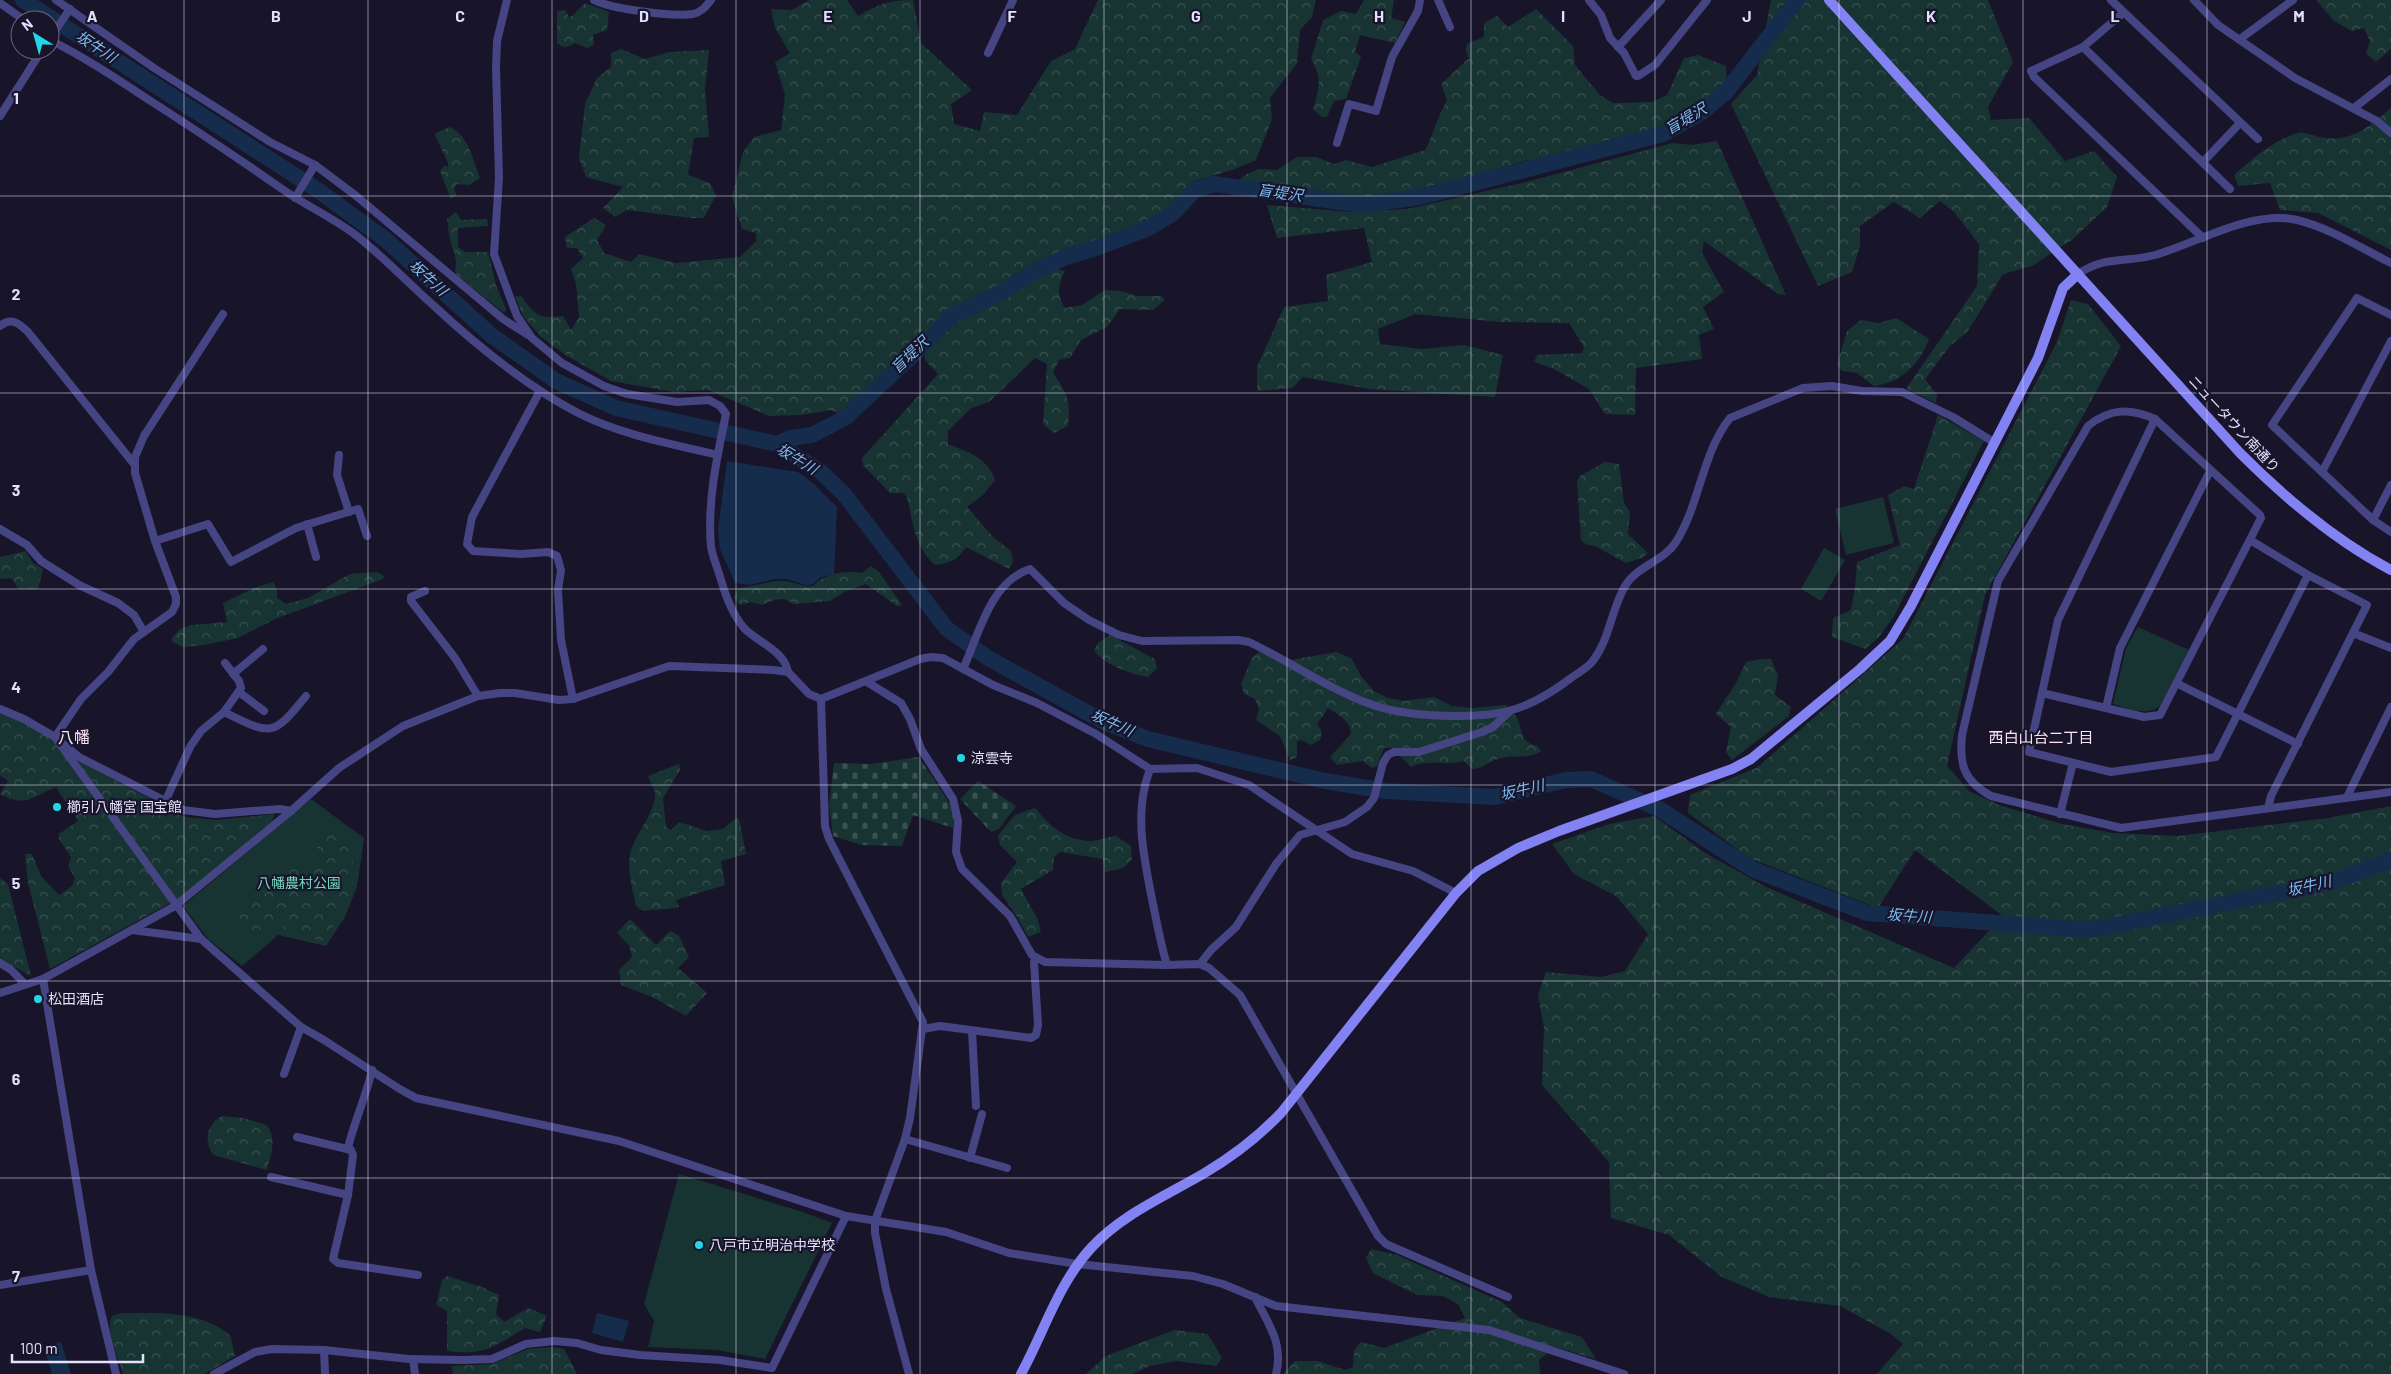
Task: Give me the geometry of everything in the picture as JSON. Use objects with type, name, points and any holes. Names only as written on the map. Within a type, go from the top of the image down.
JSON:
[{"type":"street","points":[[56,0],[154,68],[355,195],[503,319],[532,338],[562,363],[604,386],[627,394],[677,402],[701,399],[715,401],[726,414],[712,486],[711,533],[712,548],[723,586],[731,609],[745,629],[782,658],[787,665],[788,672],[809,694],[821,699],[931,656],[943,658],[993,685],[1037,703],[1096,734],[1150,769],[1185,768],[1209,770],[1249,785],[1291,815],[1319,830],[1352,854],[1413,872],[1456,893]]},
{"type":"street","points":[[507,0],[498,41],[496,68],[499,178],[494,254],[517,316],[532,338]]},
{"type":"street","points":[[594,0],[680,14],[695,14],[712,0]]},
{"type":"street","points":[[988,52],[1013,0]]},
{"type":"street","points":[[1337,143],[1349,104],[1376,111],[1392,57],[1418,11],[1420,0]]},
{"type":"street","points":[[1438,0],[1450,27]]},
{"type":"street","points":[[1589,0],[1601,15],[1610,38],[1618,47],[1636,76],[1655,65],[1707,0]]},
{"type":"street","points":[[1618,47],[1661,0]]},
{"type":"street","name":"ニュータウン南通り","points":[[1829,0],[2240,454],[2270,483],[2334,534],[2391,570]]},
{"type":"street","points":[[2111,0],[2258,139]]},
{"type":"street","points":[[2194,0],[2218,25],[2315,90],[2377,121],[2391,133]]},
{"type":"street","points":[[2240,39],[2294,0]]},
{"type":"street","points":[[60,24],[70,9]]},
{"type":"street","points":[[2123,13],[2083,47],[2032,69],[2034,77],[2203,238]]},
{"type":"street","points":[[60,44],[192,127],[353,233],[394,267],[439,311],[502,363],[540,391],[581,414],[621,430],[718,455]]},
{"type":"street","points":[[2083,47],[2230,189]]},
{"type":"street","points":[[0,116],[36,60]]},
{"type":"street","points":[[2354,108],[2391,79]]},
{"type":"street","points":[[2203,162],[2240,122]]},
{"type":"street","points":[[297,195],[313,169]]},
{"type":"street","points":[[1021,1374],[1052,1309],[1077,1264],[1092,1246],[1126,1219],[1247,1145],[1266,1128],[1296,1094],[1456,893],[1478,871],[1518,848],[1732,769],[1751,759],[1890,641],[1911,606],[2038,358],[2062,288],[2078,274],[2097,263],[2145,258],[2231,227],[2279,218],[2296,220],[2315,226],[2391,263]]},
{"type":"street","points":[[2391,315],[2357,298],[2272,425],[2373,520],[2391,532]]},
{"type":"street","points":[[134,464],[144,436],[223,314]]},
{"type":"street","points":[[0,326],[9,321],[14,321],[28,332],[134,464],[155,541],[176,597],[176,604],[166,618],[134,639],[108,672],[81,699],[55,737]]},
{"type":"street","points":[[2322,472],[2391,341]]},
{"type":"street","points":[[963,669],[994,600],[1014,575],[1030,568],[1064,603],[1089,620],[1119,635],[1142,641],[1238,640],[1249,642],[1321,681],[1373,705],[1398,711],[1470,716],[1510,711],[1557,689],[1590,664],[1608,632],[1625,587],[1633,576],[1670,550],[1676,542],[1697,497],[1710,456],[1724,426],[1730,418],[1803,388],[1832,386],[1862,391],[1902,392],[1953,417],[1994,443]]},
{"type":"street","points":[[540,391],[472,517],[467,544],[473,552],[548,552],[557,556],[561,570],[558,590],[560,640],[573,699]]},
{"type":"street","points":[[2042,693],[2144,717],[2160,716],[2178,684],[2260,518],[2260,514],[2155,419],[2138,412],[2120,411],[2104,414],[2088,426],[1996,587],[1962,735],[1961,757],[1964,769],[1978,789],[1991,796],[2121,828],[2391,792]]},
{"type":"street","points":[[2155,419],[2058,620],[2029,752],[2111,772],[2216,757],[2308,575]]},
{"type":"street","points":[[339,455],[338,475],[349,512]]},
{"type":"street","points":[[2106,708],[2120,648],[2210,470]]},
{"type":"street","points":[[2373,520],[2391,485]]},
{"type":"street","points":[[155,541],[208,524],[231,562],[307,524],[358,509],[367,536]]},
{"type":"street","points":[[307,524],[316,556]]},
{"type":"street","points":[[0,529],[28,545],[41,561],[79,585],[118,603],[134,616],[144,632]]},
{"type":"street","points":[[2250,540],[2308,575],[2367,605],[2271,796],[2268,808]]},
{"type":"street","points":[[425,591],[411,596],[411,601],[455,658],[478,696]]},
{"type":"street","points":[[2353,633],[2391,648]]},
{"type":"street","points":[[233,674],[263,649]]},
{"type":"street","points":[[165,802],[190,747],[205,727],[224,712],[239,692],[241,684],[226,664]]},
{"type":"street","points":[[0,993],[43,979],[175,906],[291,811],[339,768],[387,734],[439,711],[478,696],[500,693],[516,693],[559,700],[573,699],[669,666],[788,672]]},
{"type":"street","points":[[867,682],[896,698],[906,710],[921,749],[956,806],[958,821],[956,852],[958,860],[967,875],[1010,916],[1026,948],[1036,959],[1045,962],[1200,964],[1209,968],[1240,995],[1378,1236],[1386,1244],[1508,1297]]},
{"type":"street","points":[[2178,684],[2298,744]]},
{"type":"street","points":[[239,692],[264,711]]},
{"type":"street","points":[[224,712],[256,728],[272,729],[286,720],[306,696]]},
{"type":"street","points":[[821,699],[825,826],[829,839],[920,1014],[923,1029],[905,1140],[875,1221],[875,1233],[886,1289],[909,1374]]},
{"type":"street","points":[[2347,797],[2391,707]]},
{"type":"street","points":[[0,709],[37,725],[79,757],[183,810],[215,814],[280,809],[291,811]]},
{"type":"street","points":[[1200,964],[1246,914],[1288,846],[1300,835],[1350,819],[1367,807],[1374,798],[1383,763],[1388,755],[1394,752],[1419,752],[1482,732],[1493,727],[1510,711]]},
{"type":"street","points":[[55,737],[175,906],[201,939],[301,1027],[416,1098],[619,1141],[846,1216],[946,1232],[1008,1253],[1077,1264],[1193,1276],[1223,1284],[1276,1306],[1489,1330],[1624,1374]]},
{"type":"street","points":[[2060,814],[2073,763]]},
{"type":"street","points":[[1150,769],[1142,803],[1142,846],[1167,965]]},
{"type":"street","points":[[132,930],[201,939]]},
{"type":"street","points":[[923,1029],[940,1026],[1026,1038],[1036,1035],[1038,1025],[1034,962],[1036,959]]},
{"type":"street","points":[[0,963],[10,969],[24,984]]},
{"type":"street","points":[[43,979],[91,1270],[116,1374]]},
{"type":"street","points":[[284,1074],[301,1027]]},
{"type":"street","points":[[972,1031],[976,1106]]},
{"type":"street","points":[[348,1148],[372,1070]]},
{"type":"street","points":[[970,1158],[982,1114]]},
{"type":"street","points":[[298,1137],[348,1148],[353,1155],[348,1194],[333,1259],[338,1263],[418,1276]]},
{"type":"street","points":[[905,1140],[1007,1168]]},
{"type":"street","points":[[271,1177],[348,1194]]},
{"type":"street","points":[[214,1374],[262,1350],[324,1350],[413,1359],[492,1359],[526,1344],[554,1341],[577,1343],[601,1350],[640,1355],[720,1360],[772,1368],[846,1216]]},
{"type":"street","points":[[0,1285],[91,1270]]},
{"type":"street","points":[[1256,1298],[1275,1334],[1278,1364],[1276,1374]]},
{"type":"street","points":[[324,1350],[325,1374]]},
{"type":"street","points":[[413,1359],[415,1374]]},
{"type":"green space","points":[[809,0],[847,0],[858,16],[872,8],[885,4],[913,0],[921,43],[972,90],[951,104],[954,124],[980,131],[984,112],[1017,115],[1051,61],[1075,49],[1098,0],[1316,0],[1312,17],[1300,30],[1297,63],[1270,98],[1272,119],[1256,160],[1232,170],[1192,182],[1172,206],[1150,223],[1103,241],[1057,255],[956,310],[941,320],[915,348],[843,415],[831,410],[801,415],[769,416],[708,390],[674,392],[611,381],[567,356],[540,336],[523,316],[515,296],[522,297],[539,315],[549,317],[563,316],[571,330],[579,317],[576,284],[571,269],[583,258],[577,248],[567,248],[565,237],[594,218],[606,225],[597,240],[604,253],[631,262],[639,254],[676,263],[740,257],[756,241],[756,233],[742,229],[732,197],[743,152],[754,137],[781,130],[785,95],[775,62],[790,53],[775,28],[771,9],[792,10]]},
{"type":"green space","points":[[1364,0],[1394,0],[1391,18],[1405,22],[1395,43],[1360,35],[1355,52],[1361,57],[1346,99],[1334,101],[1327,117],[1322,117],[1313,109],[1319,84],[1317,72],[1311,59],[1323,20],[1341,11],[1356,14]]},
{"type":"green space","points":[[1771,0],[1988,0],[2013,62],[1988,107],[1991,120],[2029,118],[2065,161],[2094,151],[2117,177],[2107,207],[2073,239],[2032,266],[2003,274],[1968,331],[1950,346],[1925,379],[1937,395],[1936,403],[1906,389],[1977,286],[1979,244],[1954,212],[1940,201],[1920,218],[1894,202],[1860,226],[1860,246],[1852,272],[1818,286],[1731,104],[1757,75]]},
{"type":"green space","points":[[2316,0],[2391,0],[2391,49],[2376,62],[2366,53],[2370,41],[2364,28],[2352,31],[2334,21]]},
{"type":"green space","points":[[585,3],[609,12],[607,30],[593,35],[594,44],[588,48],[575,43],[566,47],[560,45],[557,43],[557,11],[565,10],[569,17]]},
{"type":"green space","points":[[1536,9],[1573,46],[1575,65],[1600,95],[1613,103],[1652,102],[1667,95],[1684,58],[1698,55],[1726,66],[1726,81],[1719,90],[1690,110],[1671,121],[1629,138],[1543,162],[1528,160],[1424,191],[1360,199],[1241,184],[1239,180],[1245,175],[1259,169],[1277,170],[1297,157],[1316,157],[1334,164],[1346,160],[1372,167],[1425,150],[1447,101],[1441,84],[1469,58],[1466,51],[1467,44],[1484,37],[1484,23],[1497,16],[1508,27]]},
{"type":"green space","points":[[621,49],[645,59],[669,52],[709,50],[705,90],[709,137],[694,138],[688,175],[710,183],[716,195],[704,218],[627,210],[615,217],[603,208],[623,187],[586,177],[579,158],[585,104],[597,78],[611,67],[611,53]]},
{"type":"green space","points":[[2391,108],[2391,250],[2318,213],[2280,210],[2270,183],[2238,186],[2234,175],[2271,145],[2298,133],[2334,139],[2353,135],[2369,126]]},
{"type":"green space","points":[[450,127],[462,136],[466,142],[480,178],[469,185],[457,184],[454,189],[457,195],[451,199],[440,171],[444,166],[448,167],[448,163],[435,135]]},
{"type":"green space","points":[[1717,141],[1786,295],[1778,294],[1704,241],[1702,253],[1724,292],[1703,307],[1714,329],[1699,335],[1702,359],[1636,368],[1635,415],[1605,414],[1589,389],[1552,368],[1534,362],[1537,355],[1582,353],[1584,347],[1569,323],[1500,322],[1415,314],[1378,329],[1380,344],[1422,349],[1464,345],[1503,355],[1495,397],[1369,389],[1303,377],[1292,388],[1257,391],[1257,367],[1284,307],[1328,301],[1326,275],[1372,262],[1364,228],[1277,238],[1267,205],[1352,212],[1407,209],[1530,181],[1673,143],[1692,145]]},
{"type":"green space","points":[[456,212],[461,220],[487,219],[488,226],[458,228],[458,247],[465,252],[488,252],[496,285],[506,309],[504,313],[457,275],[455,271],[456,259],[449,236],[447,219]]},
{"type":"green space","points":[[1057,269],[1065,271],[1061,280],[1059,294],[1065,308],[1082,305],[1105,290],[1120,291],[1138,296],[1161,296],[1165,300],[1153,310],[1120,309],[1107,327],[1081,340],[1070,358],[1059,360],[1053,373],[1062,386],[1067,398],[1069,410],[1068,426],[1054,433],[1043,424],[1047,364],[1035,358],[989,402],[971,408],[948,431],[948,444],[976,457],[988,466],[992,472],[995,480],[983,495],[967,507],[993,537],[1011,551],[1013,562],[1009,569],[966,547],[953,560],[935,565],[926,556],[917,539],[904,493],[890,493],[863,465],[862,458],[938,374],[925,360],[924,352],[955,320],[1005,296],[1037,276]]},
{"type":"green space","points":[[2071,300],[2088,304],[2121,346],[1985,595],[1947,766],[1969,791],[1999,805],[2062,824],[2113,833],[2178,836],[2328,818],[2391,806],[2391,1374],[1877,1374],[1903,1344],[1891,1334],[1840,1306],[1769,1297],[1722,1277],[1669,1235],[1611,1218],[1609,1162],[1542,1085],[1544,1028],[1538,995],[1546,972],[1601,977],[1625,971],[1648,934],[1616,896],[1574,874],[1552,844],[1609,824],[1654,816],[1705,853],[1766,887],[1954,968],[2003,916],[1915,850],[1878,908],[1749,858],[1688,813],[1690,795],[1758,767],[1903,639],[2057,342]]},
{"type":"green space","points":[[1896,318],[1929,339],[1920,357],[1908,371],[1893,381],[1874,386],[1857,373],[1842,371],[1837,365],[1847,331],[1861,320],[1879,323]]},
{"type":"green space","points":[[1938,415],[1984,441],[1893,618],[1879,637],[1865,649],[1832,637],[1833,618],[1851,610],[1857,562],[1900,545],[1888,495],[1904,486],[1914,489]]},
{"type":"green space","points":[[1605,462],[1619,464],[1624,503],[1630,512],[1628,534],[1648,553],[1642,558],[1626,563],[1595,546],[1587,545],[1581,540],[1577,482],[1580,476]]},
{"type":"green space","points":[[1883,497],[1894,543],[1846,555],[1835,509]]},
{"type":"green space","points":[[1824,548],[1845,560],[1821,601],[1801,589]]},
{"type":"green space","points":[[26,551],[33,563],[43,569],[38,589],[19,589],[11,578],[0,579],[0,557]]},
{"type":"green space","points":[[871,566],[879,572],[902,605],[897,606],[866,584],[844,592],[830,601],[794,604],[784,599],[774,600],[762,605],[751,602],[740,605],[734,598],[738,588],[782,581],[813,586],[829,575],[843,572],[862,573]]},
{"type":"green space","points":[[377,572],[384,576],[383,579],[275,619],[238,638],[183,647],[172,642],[172,638],[180,629],[192,625],[227,622],[223,603],[254,588],[273,582],[277,590],[277,598],[286,604],[308,598],[350,574]]},
{"type":"green space","points":[[2138,627],[2189,650],[2160,706],[2149,711],[2137,711],[2113,704],[2126,648]]},
{"type":"green space","points":[[1110,635],[1155,659],[1157,668],[1148,677],[1126,671],[1104,660],[1094,650],[1098,643]]},
{"type":"green space","points":[[1260,651],[1280,662],[1336,652],[1351,658],[1361,676],[1374,691],[1388,698],[1404,701],[1434,697],[1452,706],[1472,708],[1506,705],[1517,718],[1525,739],[1537,746],[1541,751],[1530,756],[1504,757],[1479,768],[1472,769],[1464,761],[1423,763],[1411,767],[1392,748],[1384,748],[1377,766],[1372,768],[1363,761],[1337,765],[1330,757],[1351,734],[1346,721],[1328,708],[1317,724],[1322,732],[1320,740],[1311,745],[1302,740],[1297,741],[1297,757],[1290,760],[1280,736],[1256,720],[1259,709],[1255,699],[1244,694],[1241,684],[1252,658]]},
{"type":"green space","points":[[1771,659],[1778,675],[1775,695],[1791,707],[1789,716],[1732,760],[1726,752],[1731,727],[1716,714],[1736,683],[1746,662]]},
{"type":"green space","points":[[0,714],[23,720],[98,771],[185,817],[216,820],[275,814],[272,821],[181,897],[50,969],[28,883],[25,854],[32,854],[41,876],[59,895],[72,886],[75,879],[68,865],[71,857],[59,839],[59,834],[78,821],[56,787],[22,801],[0,794],[8,781],[0,775]]},
{"type":"green space","points":[[919,757],[951,807],[953,828],[913,815],[902,846],[861,845],[833,836],[829,805],[834,763],[871,764]]},
{"type":"green space","points":[[679,764],[680,770],[663,798],[666,827],[671,830],[679,822],[707,831],[723,829],[736,818],[739,819],[746,854],[721,861],[725,885],[676,900],[679,907],[643,911],[636,906],[629,861],[635,840],[649,816],[655,800],[655,792],[648,776]]},
{"type":"green space","points":[[978,781],[1016,806],[999,829],[991,832],[960,799]]},
{"type":"green space","name":"八幡農村公園","points":[[311,799],[364,838],[357,887],[345,917],[326,946],[278,935],[242,966],[208,939],[183,906]]},
{"type":"green space","points":[[1035,808],[1057,830],[1079,840],[1091,841],[1116,836],[1131,846],[1132,859],[1123,868],[1105,872],[1103,859],[1060,852],[1054,857],[1053,870],[1021,889],[1037,918],[1041,932],[1028,937],[1002,895],[1001,883],[1017,862],[1000,845],[998,835],[1015,815]]},
{"type":"green space","points":[[321,832],[343,832],[350,848],[353,863],[351,889],[347,902],[323,941],[287,932],[281,925],[246,934],[239,920],[243,902],[265,891],[291,866],[314,863]]},
{"type":"green space","points":[[0,878],[8,884],[31,976],[0,959]]},
{"type":"green space","points":[[630,919],[656,945],[670,931],[679,936],[689,957],[678,968],[707,993],[686,1016],[652,997],[621,985],[619,970],[632,957],[629,945],[617,933]]},
{"type":"green space","points":[[222,1116],[243,1118],[267,1125],[272,1136],[272,1142],[267,1170],[213,1155],[208,1144],[208,1134],[213,1124]]},
{"type":"green space","points":[[679,1174],[803,1212],[832,1223],[765,1359],[717,1350],[648,1347],[654,1321],[644,1304]]},
{"type":"green space","points":[[1371,1249],[1397,1255],[1502,1302],[1520,1318],[1582,1337],[1596,1359],[1555,1347],[1539,1360],[1540,1374],[1283,1374],[1295,1361],[1318,1361],[1345,1370],[1353,1367],[1354,1350],[1361,1342],[1384,1348],[1465,1318],[1458,1304],[1443,1296],[1417,1295],[1373,1273],[1366,1258]]},
{"type":"green space","points":[[447,1276],[482,1287],[499,1295],[496,1314],[504,1322],[528,1308],[547,1316],[540,1332],[525,1328],[497,1345],[480,1351],[447,1351],[447,1311],[436,1305],[442,1280]]},
{"type":"green space","points":[[121,1313],[163,1313],[205,1321],[230,1335],[235,1356],[204,1374],[123,1374],[113,1345],[110,1329],[112,1316]]},
{"type":"green space","points":[[1174,1330],[1208,1334],[1222,1358],[1216,1366],[1176,1361],[1150,1366],[1132,1374],[1086,1374],[1106,1356]]},
{"type":"green space","points":[[553,1347],[564,1349],[577,1374],[453,1374],[452,1366],[492,1364],[528,1349]]},
{"type":"water","points":[[727,461],[798,472],[813,483],[837,507],[834,574],[821,577],[811,585],[805,585],[788,579],[775,579],[749,585],[735,583],[720,549],[718,530]]},
{"type":"water","points":[[597,1313],[629,1321],[623,1342],[592,1333]]},
{"type":"water","points":[[61,1342],[71,1374],[52,1374],[44,1347]]},
{"type":"waterway","name":"坂牛川","points":[[23,0],[319,191],[386,240],[491,335],[556,381],[616,408],[777,444],[820,471],[844,494],[946,628],[988,658],[1104,722],[1148,739],[1325,781],[1386,791],[1495,797],[1566,780],[1591,779],[1661,810],[1752,869],[1867,913],[2090,930],[2329,883],[2391,860]]},
{"type":"waterway","name":"盲堤沢","points":[[777,444],[790,438],[812,435],[845,418],[932,337],[948,318],[1000,293],[1037,270],[1066,257],[1149,228],[1172,214],[1195,190],[1214,184],[1362,205],[1420,197],[1663,134],[1702,112],[1726,92],[1797,0]]},
{"type":"place","name":"涼雲寺","points":[[961,758]]},
{"type":"place","name":"櫛引八幡宮 国宝館","points":[[57,807]]},
{"type":"place","name":"松田酒店","points":[[38,999]]},
{"type":"place","name":"八戸市立明治中学校","points":[[699,1245]]},
{"type":"district","name":"八幡","points":[[74,737]]},
{"type":"district","name":"西白山台二丁目","points":[[2041,738]]}]
